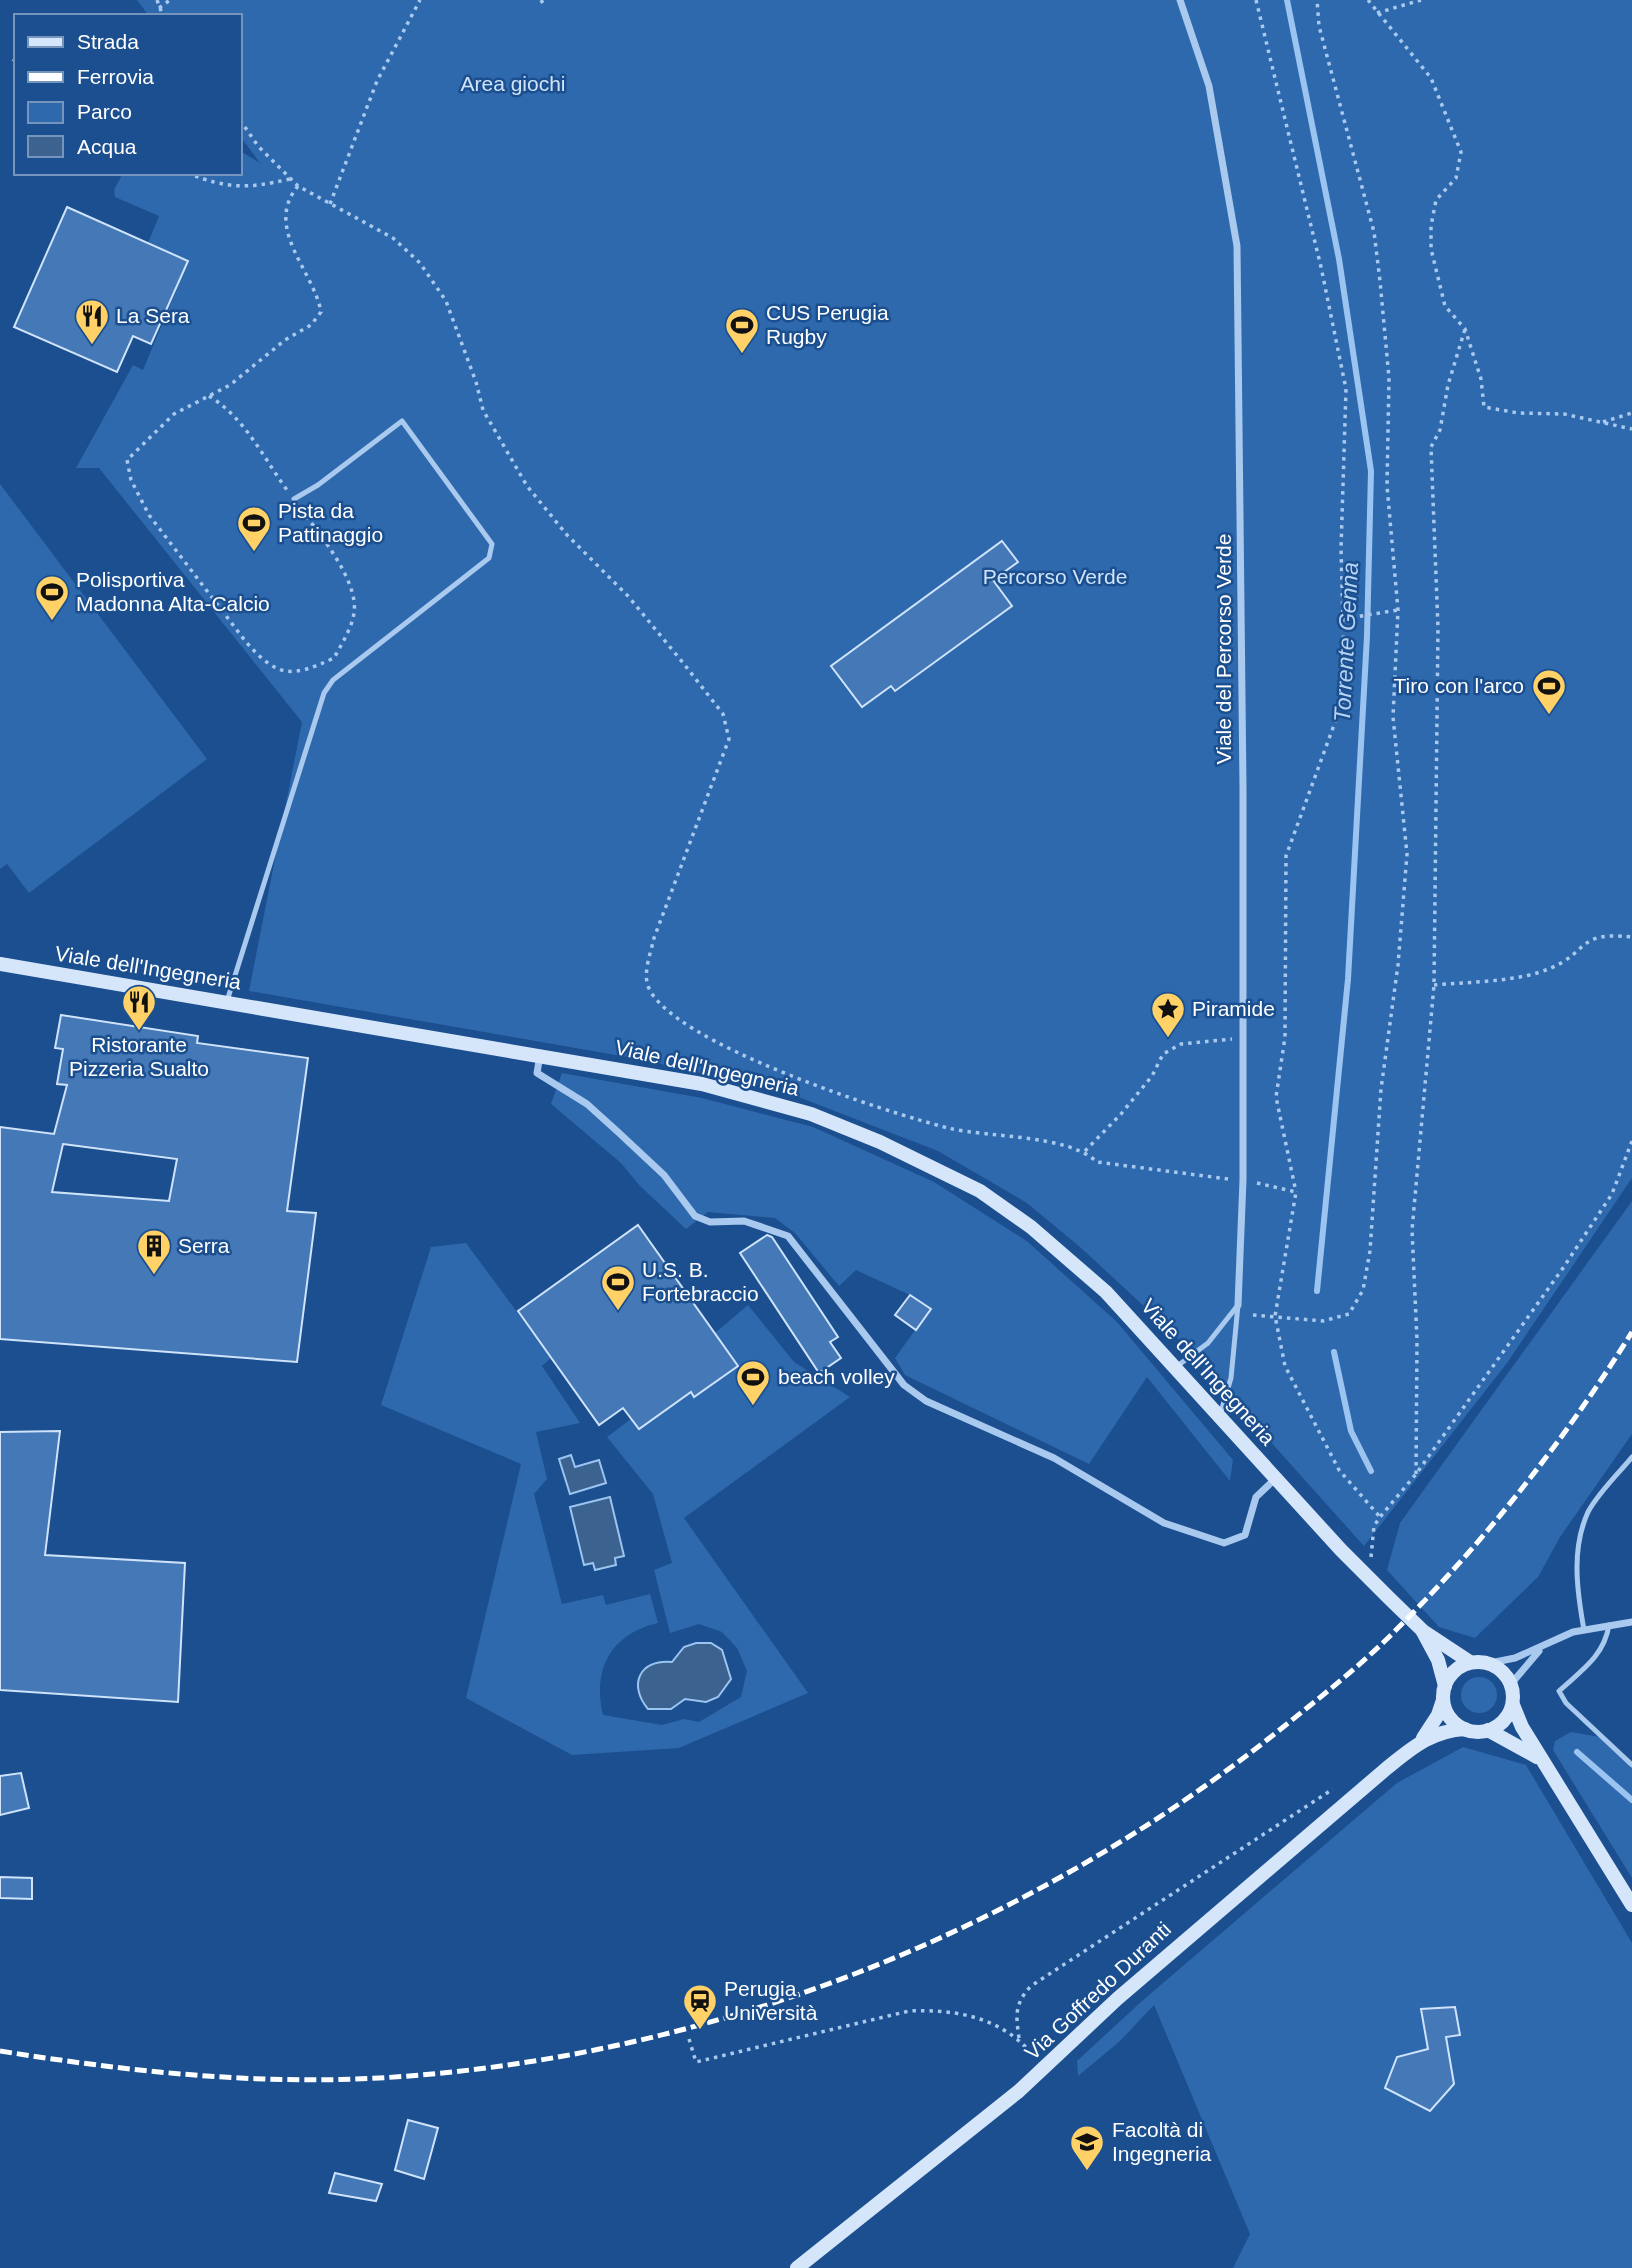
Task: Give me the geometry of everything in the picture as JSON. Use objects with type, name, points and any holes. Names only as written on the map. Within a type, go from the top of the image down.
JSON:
[{"type":"street","name":"Viale del Percorso Verde","points":[[1180,0],[1209,86],[1237,246],[1243,788],[1242,1180],[1238,1305]]},
{"type":"street","name":"Viale dell'Ingegneria","points":[[0,964],[540,1054],[759,1097],[811,1114],[928,1164],[980,1191],[1031,1227],[1106,1292],[1362,1571],[1423,1630],[1470,1662]]},
{"type":"street","points":[[540,1054],[537,1073],[561,1085],[618,1132],[664,1175],[695,1216],[710,1222],[744,1221],[788,1236],[904,1385],[926,1401],[1054,1458],[1164,1524],[1224,1543],[1245,1535],[1256,1497],[1276,1478]]},
{"type":"street","points":[[1542,1760],[1489,1730],[1465,1729],[1450,1717],[1444,1693],[1455,1671],[1470,1662],[1490,1663],[1542,1648],[1584,1630],[1632,1622]]},
{"type":"street","name":"Viale dell'Ingegneria","points":[[1423,1630],[1438,1660],[1444,1693]]},
{"type":"street","points":[[1511,1684],[1542,1648]]},
{"type":"street","points":[[1490,1663],[1506,1675],[1511,1684],[1513,1705],[1542,1760],[1632,1905]]},
{"type":"street","name":"Via Goffredo Duranti","points":[[1422,1740],[1438,1715],[1444,1693]]},
{"type":"street","points":[[1489,1730],[1504,1721],[1513,1705]]},
{"type":"street","name":"Via Goffredo Duranti","points":[[797,2268],[1045,2070],[1117,1999],[1187,1937],[1422,1740],[1446,1730],[1465,1729]]},
{"type":"lane","points":[[227,1002],[324,693],[333,680],[489,558],[492,544],[402,421],[318,485],[294,499]]},
{"type":"lane","points":[[1176,1367],[1208,1343],[1238,1305]]},
{"type":"lane","name":"Viale del Percorso Verde","points":[[1220,1415],[1231,1378],[1238,1305]]},
{"type":"lane","points":[[1584,1630],[1579,1602],[1577,1547],[1589,1511],[1632,1457]]},
{"type":"lane","points":[[1609,1625],[1606,1643],[1600,1653],[1559,1691],[1566,1703],[1632,1765]]},
{"type":"path","points":[[157,0],[162,14]]},
{"type":"path","points":[[159,8],[170,0]]},
{"type":"path","points":[[330,204],[377,81],[420,0]]},
{"type":"path","points":[[1256,0],[1321,267],[1346,389],[1341,549],[1345,695],[1286,856],[1285,1037],[1276,1097],[1296,1192],[1275,1317],[1285,1366],[1318,1430],[1339,1470],[1380,1517]]},
{"type":"path","points":[[1253,1315],[1323,1321],[1349,1314],[1363,1290],[1381,1089],[1398,965],[1407,854],[1393,717],[1398,610],[1387,486],[1389,378],[1374,232],[1319,26],[1317,0]]},
{"type":"path","points":[[1368,0],[1431,78],[1461,152],[1456,178],[1436,200],[1431,237],[1445,306],[1465,329],[1481,379],[1484,407],[1518,413],[1564,414],[1632,429]]},
{"type":"path","points":[[1377,12],[1421,0]]},
{"type":"path","points":[[242,123],[258,146],[298,186],[393,239],[420,263],[446,301],[477,382],[484,410],[527,486],[567,535],[628,596],[723,714],[729,739],[654,938],[648,966],[648,986],[683,1023],[759,1063],[947,1128],[1000,1138],[1046,1141],[1084,1151],[1097,1162],[1242,1180],[1296,1192]]},
{"type":"path","points":[[193,175],[223,186],[264,185],[290,179]]},
{"type":"path","points":[[209,396],[225,405],[251,435],[327,544],[353,590],[354,614],[334,658],[309,670],[280,672],[261,659],[206,592],[149,515],[131,480],[127,460],[174,414],[230,384],[285,340],[311,325],[321,312],[319,298],[301,268],[286,230],[287,199],[298,186]]},
{"type":"path","points":[[1416,1474],[1417,1340],[1412,1230],[1434,985],[1438,628],[1432,447],[1440,429],[1448,385],[1465,329]]},
{"type":"path","points":[[1601,422],[1632,412]]},
{"type":"path","points":[[1343,619],[1398,610]]},
{"type":"path","points":[[1434,985],[1520,977],[1552,968],[1589,940],[1606,934],[1632,937]]},
{"type":"path","points":[[1084,1151],[1121,1114],[1152,1076],[1163,1054],[1181,1044],[1241,1038]]},
{"type":"path","points":[[1362,1571],[1372,1555],[1374,1526],[1416,1474],[1527,1320],[1612,1194],[1632,1141]]},
{"type":"path","points":[[1019,2038],[1016,2012],[1019,1999],[1031,1986],[1334,1788]]},
{"type":"path","points":[[689,2039],[696,2062],[909,2011],[942,2010],[963,2012],[1019,2038],[1045,2070]]},
{"type":"green space","name":"Percorso Verde","points":[[137,0],[1632,0],[1632,1178],[1507,1363],[1364,1546],[1172,1332],[1080,1247],[1027,1203],[938,1151],[783,1091],[633,1058],[249,991],[302,722],[99,468],[76,468],[133,365],[143,370],[188,262],[148,243],[159,216],[115,197],[114,190],[122,175],[242,175],[242,152],[260,163],[242,139],[242,14],[148,14]]},
{"type":"green space","name":"Polisportiva Madonna Alta-Calcio","points":[[0,484],[207,759],[29,893],[7,864],[0,869]]},
{"type":"green space","points":[[562,1073],[702,1098],[813,1127],[934,1182],[1028,1242],[1117,1322],[1233,1460],[1230,1481],[1147,1377],[1089,1464],[905,1375],[895,1358],[930,1309],[910,1295],[856,1270],[839,1286],[795,1233],[775,1218],[708,1212],[686,1229],[640,1186],[621,1163],[551,1104]]},
{"type":"green space","points":[[1632,1201],[1632,1434],[1560,1537],[1538,1577],[1475,1638],[1439,1627],[1387,1570],[1400,1523]]},
{"type":"green space","points":[[466,1243],[551,1358],[542,1366],[580,1423],[536,1432],[547,1479],[534,1494],[562,1604],[603,1595],[606,1605],[650,1594],[658,1623],[628,1636],[609,1656],[600,1683],[603,1715],[662,1725],[684,1719],[699,1722],[741,1697],[747,1671],[737,1648],[722,1632],[699,1624],[670,1633],[654,1570],[672,1563],[653,1494],[607,1437],[631,1419],[639,1429],[691,1392],[695,1397],[738,1366],[715,1333],[748,1305],[794,1362],[850,1397],[684,1518],[808,1693],[679,1748],[572,1755],[466,1698],[521,1464],[381,1405],[431,1247]]},
{"type":"green space","points":[[1479,1677],[1492,1682],[1497,1695],[1492,1708],[1479,1713],[1466,1708],[1461,1695],[1466,1682]]},
{"type":"green space","points":[[1571,1732],[1600,1737],[1632,1765],[1632,1878],[1553,1750],[1555,1741]]},
{"type":"green space","points":[[1463,1747],[1526,1765],[1632,1943],[1632,2268],[1233,2268],[1250,2234],[1154,2005],[1119,2042],[1078,2076],[1077,2061],[1142,2001],[1397,1783]]},
{"type":"water","points":[[571,1455],[575,1467],[599,1460],[606,1483],[570,1494],[559,1459]]},
{"type":"water","points":[[610,1497],[624,1556],[615,1558],[616,1565],[595,1570],[593,1563],[584,1565],[570,1507]]},
{"type":"water","points":[[696,1643],[711,1643],[722,1650],[731,1679],[718,1697],[706,1702],[685,1699],[671,1709],[648,1709],[639,1691],[640,1675],[652,1665],[672,1662],[684,1647]]},
{"type":"building","points":[[67,207],[188,261],[151,344],[133,336],[117,372],[14,327]]},
{"type":"building","points":[[1002,541],[1018,562],[993,580],[1012,606],[895,691],[891,686],[862,707],[831,666]]},
{"type":"building","points":[[61,1015],[198,1036],[197,1043],[308,1058],[287,1211],[316,1213],[297,1362],[0,1339],[0,1127],[54,1134],[67,1085],[57,1084],[63,1049],[55,1048]],"holes":[[[63,1144],[177,1159],[169,1201],[52,1192]]]},
{"type":"building","points":[[638,1225],[738,1366],[694,1397],[691,1392],[639,1429],[623,1408],[599,1425],[518,1311]]},
{"type":"building","points":[[767,1235],[772,1237],[838,1337],[830,1342],[841,1358],[819,1373],[740,1253]]},
{"type":"building","points":[[910,1295],[931,1309],[916,1330],[895,1315]]},
{"type":"building","points":[[60,1431],[45,1555],[185,1563],[178,1702],[0,1690],[0,1432]]},
{"type":"building","points":[[21,1773],[29,1808],[0,1815],[0,1776]]},
{"type":"building","points":[[0,1877],[32,1878],[32,1899],[0,1898]]},
{"type":"building","points":[[1455,2007],[1460,2035],[1446,2037],[1454,2084],[1430,2111],[1385,2088],[1397,2057],[1428,2049],[1421,2009]]},
{"type":"building","points":[[408,2120],[438,2128],[424,2179],[395,2170]]},
{"type":"building","points":[[335,2173],[382,2184],[376,2201],[329,2193]]},
{"type":"waterway","name":"Torrente Genna","points":[[1287,0],[1339,259],[1371,471],[1367,636],[1348,979],[1317,1291]]},
{"type":"waterway","name":"Torrente Genna","points":[[1334,1352],[1351,1431],[1371,1471]]},
{"type":"waterway","name":"Torrente Genna","points":[[1577,1752],[1632,1800]]},
{"type":"railway","points":[[0,2051],[189,2075],[284,2080],[379,2078],[502,2066],[624,2044],[744,2012],[861,1972],[974,1922],[1084,1864],[1188,1798],[1326,1692],[1389,1637],[1488,1530],[1578,1414],[1632,1332]]},
{"type":"place","name":"La Sera","points":[[92,346]]},
{"type":"place","name":"CUS Perugia Rugby","points":[[742,355]]},
{"type":"place","name":"Pista da Pattinaggio","points":[[254,553]]},
{"type":"place","name":"Polisportiva Madonna Alta-Calcio","points":[[52,622]]},
{"type":"place","name":"Tiro con l'arco","points":[[1549,716]]},
{"type":"place","name":"Ristorante Pizzeria Sualto","points":[[139,1032]]},
{"type":"place","name":"Piramide","points":[[1168,1039]]},
{"type":"place","name":"Serra","points":[[154,1276]]},
{"type":"place","name":"U.S. B. Fortebraccio","points":[[618,1312]]},
{"type":"place","name":"beach volley","points":[[753,1407]]},
{"type":"place","name":"Perugia Università","points":[[700,2031]]},
{"type":"place","name":"Facoltà di Ingegneria","points":[[1087,2172]]},
{"type":"park label","name":"Area giochi","points":[[513,84]]}]
